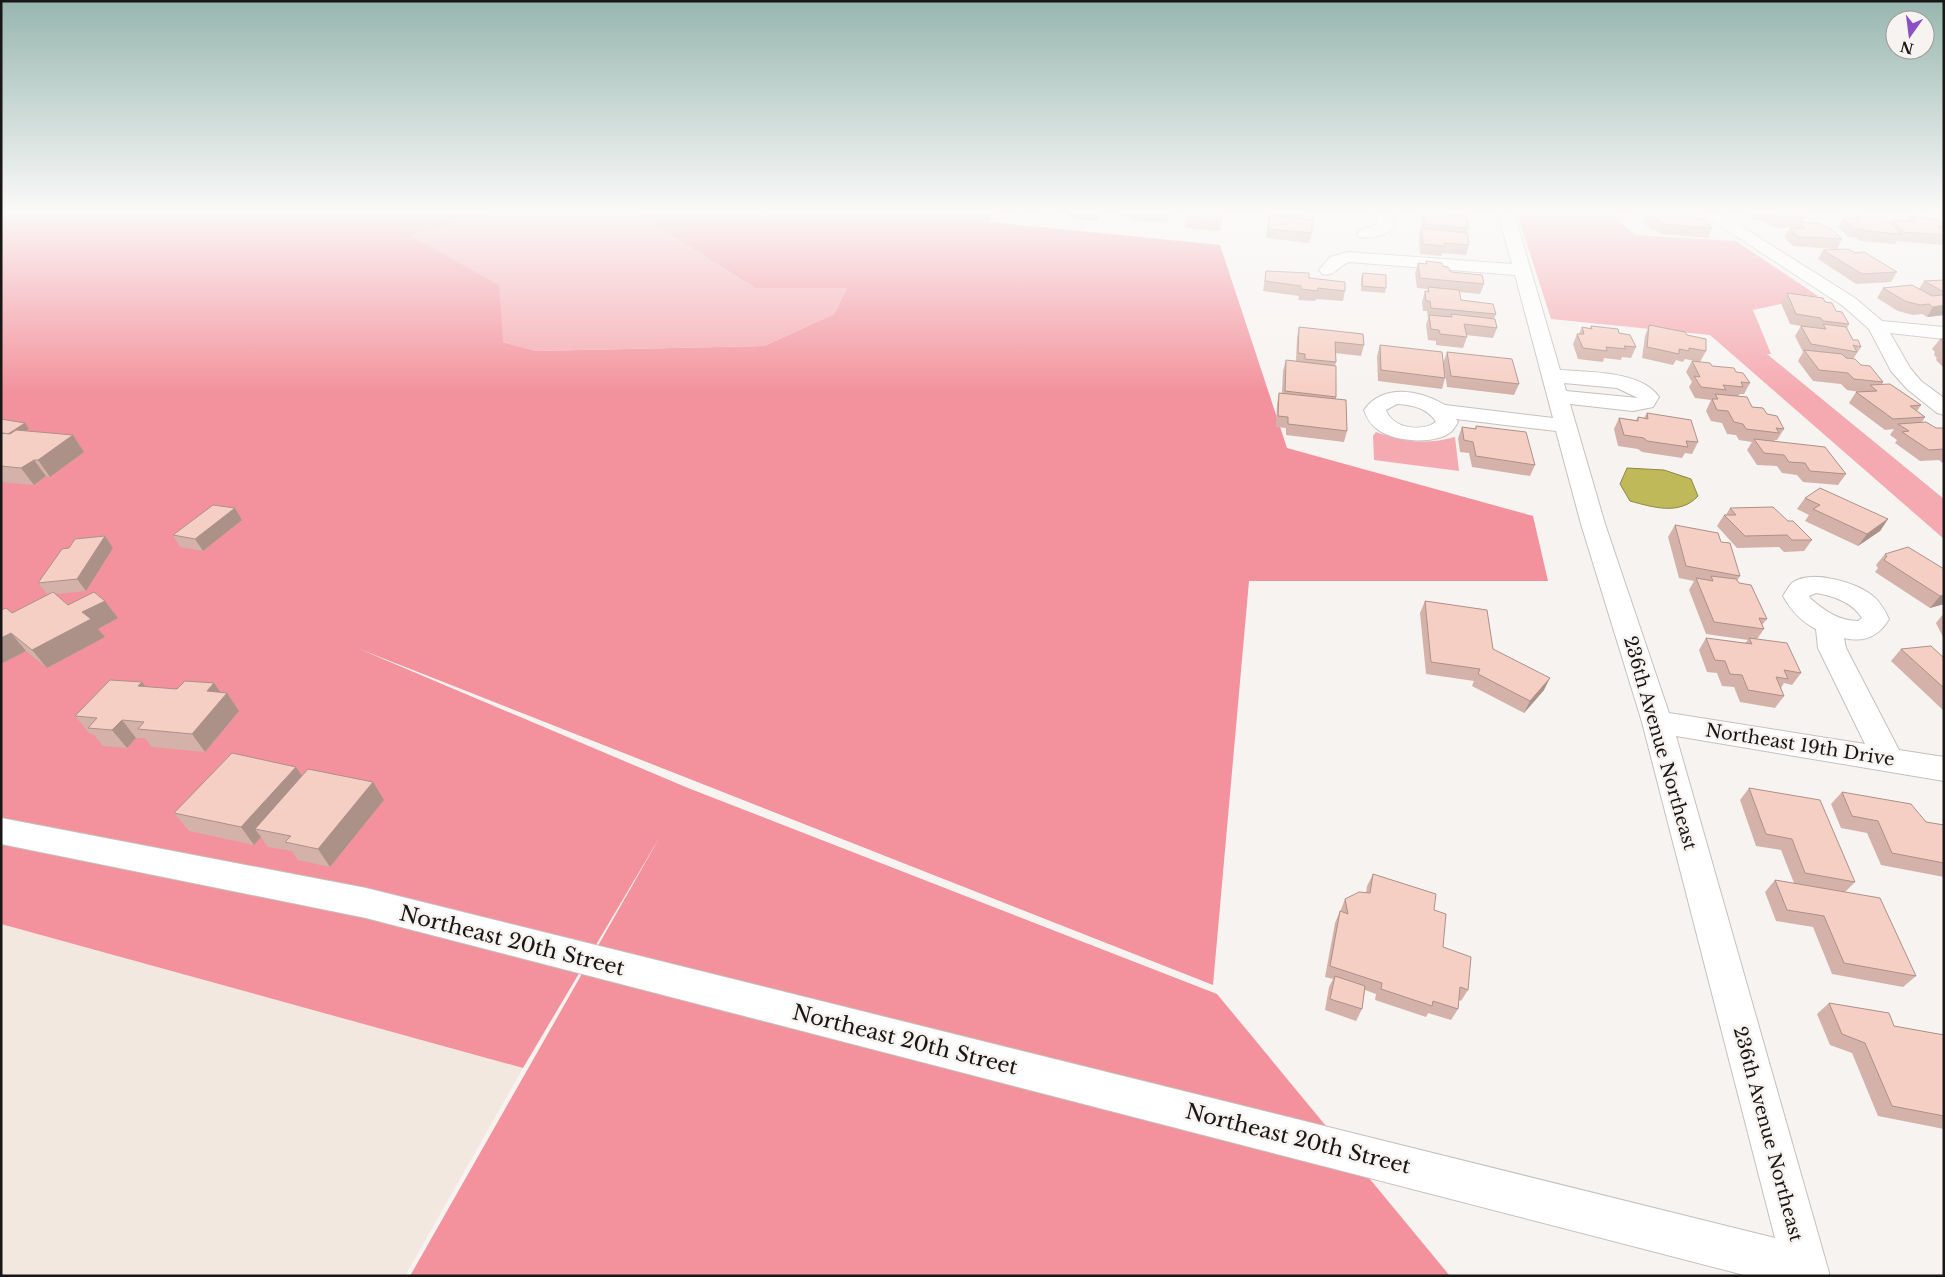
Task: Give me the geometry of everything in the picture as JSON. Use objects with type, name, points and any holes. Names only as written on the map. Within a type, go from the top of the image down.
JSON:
[{"type":"street","name":"236th Avenue Northeast","points":[[1524,273],[1594,524],[1656,722],[1806,1272]]},
{"type":"street","points":[[1803,273],[1849,302],[1877,326],[1901,371],[1914,385],[1944,409]]},
{"type":"street","points":[[1877,326],[1944,334]]},
{"type":"street","points":[[1440,411],[1567,426]]},
{"type":"street","points":[[1829,625],[1832,648],[1888,759]]},
{"type":"street","name":"Northeast 19th Drive","points":[[1656,722],[1944,769]]},
{"type":"street","name":"Northeast 20th Street","points":[[1,831],[366,904],[1806,1272]]},
{"type":"shaded area","points":[[1,273],[476,273],[499,285],[503,342],[535,351],[764,346],[834,314],[847,288],[755,288],[731,273],[1229,273],[1287,448],[1533,516],[1548,581],[1249,581],[1213,985],[357,648],[688,788],[1217,994],[1450,1276],[410,1276],[661,835],[523,1068],[1,924]]},
{"type":"shaded area","points":[[442,273],[731,273],[755,288],[847,288],[834,314],[764,346],[534,351],[503,342]]},
{"type":"shaded area","points":[[1536,273],[1783,273],[1818,296],[1753,310],[1771,354],[1767,354],[1944,499],[1944,539],[1710,335],[1551,319]]},
{"type":"shaded area","points":[[1376,432],[1405,440],[1425,442],[1455,437],[1459,471],[1374,460],[1373,436]]},
{"type":"shaded area","points":[[1627,468],[1664,470],[1691,479],[1698,496],[1683,506],[1674,508],[1647,506],[1630,501],[1620,484]]},
{"type":"shaded area","points":[[1,924],[523,1068],[405,1276],[1,1276]]},
{"type":"building","points":[[1266,273],[1309,273],[1309,278],[1345,282],[1345,291],[1318,288],[1317,291],[1301,289],[1301,286],[1265,281]]},
{"type":"building","points":[[1363,273],[1386,275],[1386,288],[1362,286]]},
{"type":"building","points":[[1419,273],[1457,273],[1482,275],[1484,284],[1420,278]]},
{"type":"building","points":[[1860,273],[1887,273],[1862,274]]},
{"type":"building","points":[[1944,280],[1944,292],[1924,281]]},
{"type":"building","points":[[1912,285],[1932,296],[1944,296],[1944,305],[1933,307],[1929,304],[1920,305],[1905,301],[1883,288]]},
{"type":"building","points":[[1428,287],[1459,290],[1461,300],[1493,304],[1496,314],[1431,308],[1430,301],[1426,301],[1425,291],[1429,292]]},
{"type":"building","points":[[1787,293],[1823,298],[1825,302],[1832,303],[1836,311],[1842,312],[1849,324],[1823,321],[1821,318],[1796,314]]},
{"type":"building","points":[[1451,314],[1495,319],[1497,328],[1464,324],[1467,337],[1440,334],[1439,330],[1431,329],[1429,315],[1452,317]]},
{"type":"building","points":[[1823,324],[1846,327],[1853,340],[1858,340],[1861,347],[1853,345],[1857,352],[1811,344],[1801,326],[1826,329]]},
{"type":"building","points":[[1649,325],[1685,332],[1687,335],[1706,339],[1706,351],[1689,348],[1689,351],[1679,349],[1679,354],[1647,347]]},
{"type":"building","points":[[1591,326],[1618,329],[1619,333],[1630,335],[1636,347],[1624,346],[1626,349],[1606,347],[1607,351],[1583,348],[1577,334],[1584,334],[1582,327],[1592,329]]},
{"type":"building","points":[[1299,327],[1363,334],[1364,345],[1335,342],[1336,362],[1305,359],[1305,354],[1298,353]]},
{"type":"building","points":[[1380,345],[1442,352],[1445,378],[1381,370]]},
{"type":"building","points":[[1804,350],[1842,354],[1846,358],[1855,359],[1861,365],[1870,366],[1883,382],[1854,379],[1848,373],[1819,370]]},
{"type":"building","points":[[1447,352],[1512,359],[1519,384],[1451,376]]},
{"type":"building","points":[[1286,360],[1336,366],[1336,397],[1285,391]]},
{"type":"building","points":[[1692,361],[1710,363],[1712,366],[1734,368],[1736,372],[1743,373],[1750,383],[1741,382],[1743,387],[1723,385],[1726,390],[1701,387],[1694,376],[1700,377]]},
{"type":"building","points":[[1890,384],[1921,405],[1910,406],[1925,417],[1893,419],[1856,392],[1877,391],[1870,385]]},
{"type":"building","points":[[1279,393],[1346,400],[1347,431],[1288,424],[1288,417],[1278,416]]},
{"type":"building","points":[[1715,394],[1747,397],[1752,407],[1763,408],[1767,414],[1777,416],[1784,429],[1776,428],[1779,433],[1746,429],[1743,424],[1734,422],[1728,411],[1717,410],[1712,399],[1718,399]]},
{"type":"building","points":[[1647,413],[1691,420],[1698,442],[1686,441],[1688,447],[1647,441],[1644,438],[1624,435],[1619,418],[1638,421],[1638,417],[1648,419]]},
{"type":"building","points":[[1,419],[25,423],[8,434],[1,433]]},
{"type":"building","points":[[1926,422],[1936,428],[1944,428],[1944,449],[1929,450],[1902,432],[1909,431],[1898,424]]},
{"type":"building","points":[[1476,426],[1526,432],[1535,465],[1476,456],[1473,442],[1464,440],[1462,427],[1476,429]]},
{"type":"building","points":[[16,430],[73,435],[38,460],[34,460],[21,468],[1,466],[1,433],[10,434]]},
{"type":"building","points":[[1754,439],[1825,447],[1846,474],[1810,471],[1805,463],[1789,462],[1784,455],[1764,453]]},
{"type":"building","points":[[1820,488],[1888,519],[1867,534],[1813,509],[1820,505],[1805,498]]},
{"type":"building","points":[[213,505],[235,508],[195,539],[173,535]]},
{"type":"building","points":[[1773,507],[1788,521],[1793,521],[1812,540],[1792,540],[1787,535],[1745,536],[1724,515],[1736,515],[1730,508]]},
{"type":"building","points":[[1675,525],[1718,533],[1721,542],[1730,543],[1740,576],[1686,566]]},
{"type":"building","points":[[105,536],[77,579],[38,583],[62,549],[69,548],[75,539]]},
{"type":"building","points":[[1908,547],[1944,569],[1944,595],[1940,596],[1884,560],[1887,556],[1885,554]]},
{"type":"building","points":[[1711,576],[1736,579],[1739,583],[1751,585],[1767,619],[1759,618],[1764,629],[1714,622],[1696,578],[1713,581]]},
{"type":"building","points":[[53,592],[68,605],[94,592],[105,601],[82,612],[91,619],[32,650],[11,633],[1,638],[1,610],[6,608],[12,613]]},
{"type":"building","points":[[1425,601],[1487,610],[1493,649],[1550,678],[1530,701],[1478,674],[1480,669],[1431,662]]},
{"type":"building","points":[[1706,638],[1752,644],[1749,638],[1787,643],[1801,673],[1784,670],[1788,679],[1776,677],[1784,696],[1748,690],[1742,675],[1730,674],[1725,661],[1715,660]]},
{"type":"building","points":[[1931,646],[1944,658],[1944,688],[1901,649]]},
{"type":"building","points":[[110,680],[142,682],[138,686],[177,689],[185,681],[214,683],[207,691],[227,693],[192,734],[138,729],[144,722],[122,720],[112,730],[88,728],[97,718],[75,716]]},
{"type":"building","points":[[232,753],[296,767],[241,827],[174,813]]},
{"type":"building","points":[[308,769],[373,782],[318,849],[285,842],[291,836],[255,829]]},
{"type":"building","points":[[1749,788],[1820,800],[1855,882],[1805,873],[1792,839],[1766,834]]},
{"type":"building","points":[[1842,792],[1911,804],[1926,822],[1944,825],[1944,863],[1892,853],[1878,821],[1852,816]]},
{"type":"building","points":[[1373,874],[1436,894],[1434,910],[1446,914],[1443,947],[1471,957],[1468,990],[1460,987],[1458,1009],[1433,1001],[1432,1006],[1381,989],[1382,983],[1330,966],[1340,911],[1348,914],[1345,899],[1359,892],[1370,893]]},
{"type":"building","points":[[1775,880],[1880,898],[1916,976],[1844,963],[1824,916],[1787,910]]},
{"type":"building","points":[[1335,976],[1365,986],[1362,1009],[1330,999]]},
{"type":"building","points":[[1829,1003],[1889,1013],[1894,1026],[1944,1035],[1944,1116],[1892,1106],[1865,1043],[1842,1034]]}]
